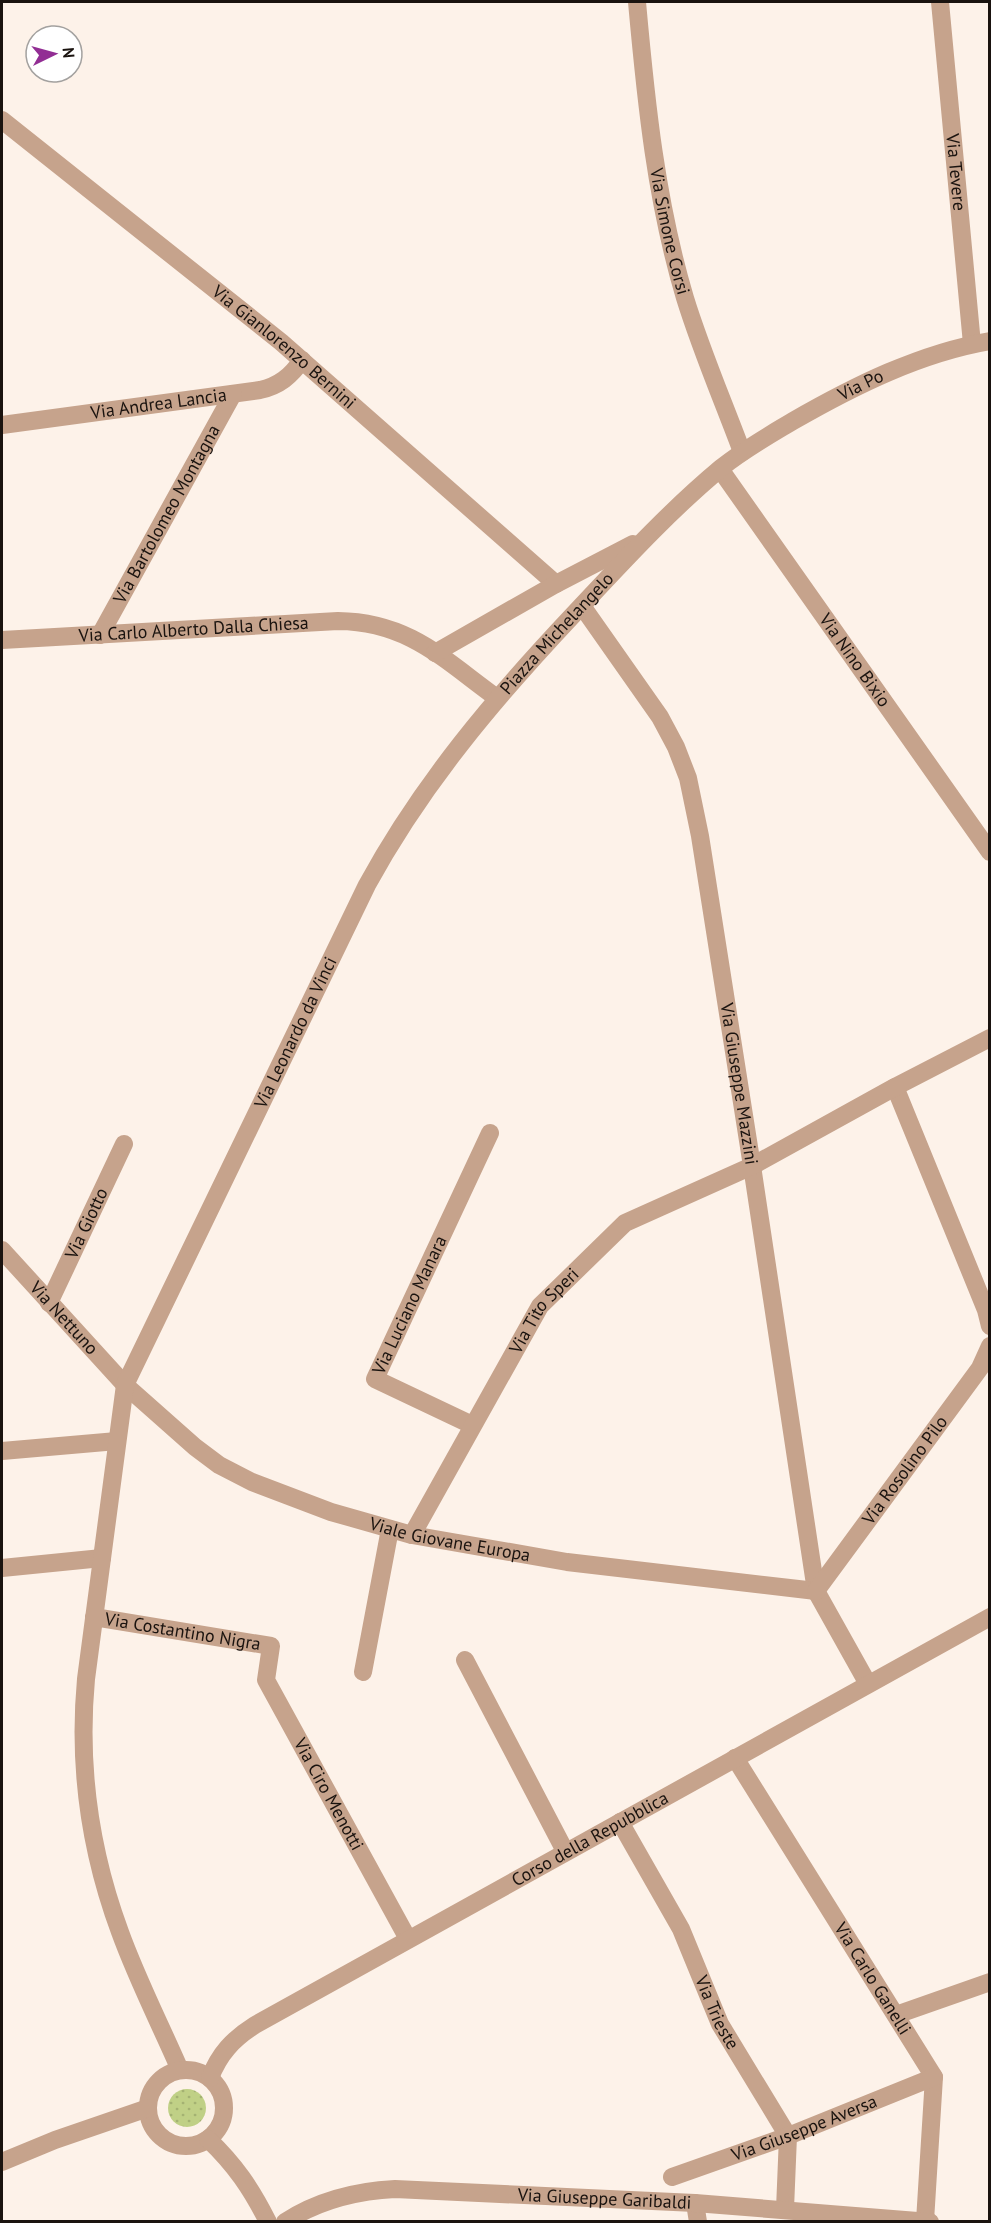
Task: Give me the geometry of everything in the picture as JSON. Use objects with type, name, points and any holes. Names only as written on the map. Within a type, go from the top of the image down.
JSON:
[{"type":"street","name":"Via Simone Corsi","points":[[637,2],[649,127],[666,220],[695,328],[742,452]]},
{"type":"street","name":"Via Tevere","points":[[940,2],[981,343]]},
{"type":"street","name":"Via Gianlorenzo Bernini","points":[[2,120],[302,360],[556,584]]},
{"type":"street","name":"Via Po","points":[[742,452],[819,406],[861,385],[915,362],[981,343]]},
{"type":"street","name":"Via Andrea Lancia","points":[[2,424],[260,390],[279,384],[288,378],[302,360]]},
{"type":"street","name":"Via Bartolomeo Montagna","points":[[100,634],[233,394]]},
{"type":"street","name":"Piazza Michelangelo","points":[[385,626],[412,638],[497,698],[645,538],[720,469],[742,452]]},
{"type":"street","name":"Via Nino Bixio","points":[[720,469],[990,852]]},
{"type":"street","name":"Piazza Michelangelo","points":[[435,653],[556,584],[645,538]]},
{"type":"street","name":"Via Giuseppe Mazzini","points":[[582,606],[647,696],[669,732],[685,770],[700,836],[816,1591]]},
{"type":"street","name":"Via Carlo Alberto Dalla Chiesa","points":[[2,640],[338,621],[385,626]]},
{"type":"street","name":"Via Leonardo da Vinci","points":[[180,2070],[120,1933],[105,1888],[93,1838],[85,1784],[83,1722],[86,1679],[124,1385],[370,878],[422,794],[497,698]]},
{"type":"street","name":"Via Tito Speri","points":[[412,1535],[540,1306],[625,1223],[752,1166],[895,1087],[990,1038]]},
{"type":"street","points":[[895,1087],[986,1311],[990,1326]]},
{"type":"street","name":"Via Luciano Manara","points":[[472,1425],[375,1379],[490,1133]]},
{"type":"street","name":"Via Giotto","points":[[49,1303],[124,1144]]},
{"type":"street","name":"Via Nettuno","points":[[2,1250],[124,1385]]},
{"type":"street","name":"Via Rosolino Pilo","points":[[816,1591],[980,1368],[990,1346]]},
{"type":"street","name":"Viale Giovane Europa","points":[[124,1385],[195,1448],[230,1472],[312,1505],[390,1529],[412,1535],[567,1562],[816,1591]]},
{"type":"street","points":[[2,1451],[117,1441]]},
{"type":"street","points":[[363,1672],[390,1529]]},
{"type":"street","points":[[2,1568],[102,1558]]},
{"type":"street","points":[[816,1591],[868,1684]]},
{"type":"street","name":"Via Costantino Nigra","points":[[94,1617],[271,1646]]},
{"type":"street","name":"Corso della Repubblica","points":[[210,2078],[221,2055],[241,2034],[990,1617]]},
{"type":"street","name":"Via Ciro Menotti","points":[[271,1646],[266,1680],[408,1939]]},
{"type":"street","points":[[465,1660],[566,1851]]},
{"type":"street","name":"Via Carlo Ganelli","points":[[735,1758],[933,2077]]},
{"type":"street","name":"Via Trieste","points":[[620,1821],[681,1929],[720,2024],[788,2136]]},
{"type":"street","points":[[896,2015],[990,1982]]},
{"type":"street","points":[[180,2070],[200,2073],[210,2078],[223,2097],[224,2109],[217,2131],[208,2139],[192,2146],[174,2145],[163,2139],[149,2120],[148,2108],[149,2097],[161,2079],[180,2070]]},
{"type":"street","points":[[925,2221],[933,2077]]},
{"type":"street","name":"Via Giuseppe Aversa","points":[[672,2177],[788,2136],[933,2077]]},
{"type":"street","points":[[2,2162],[55,2140],[148,2108]]},
{"type":"street","points":[[785,2209],[788,2136]]},
{"type":"street","points":[[208,2139],[235,2166],[268,2222]]},
{"type":"street","name":"Via Giuseppe Garibaldi","points":[[285,2222],[299,2212],[339,2197],[388,2189],[695,2203],[930,2222]]},
{"type":"street","points":[[695,2203],[698,2222]]},
{"type":"green space","points":[[187,2089],[194,2090],[200,2095],[205,2101],[205,2115],[200,2121],[194,2126],[187,2127],[180,2126],[174,2121],[169,2115],[168,2108],[169,2101],[174,2095],[180,2090]]}]
